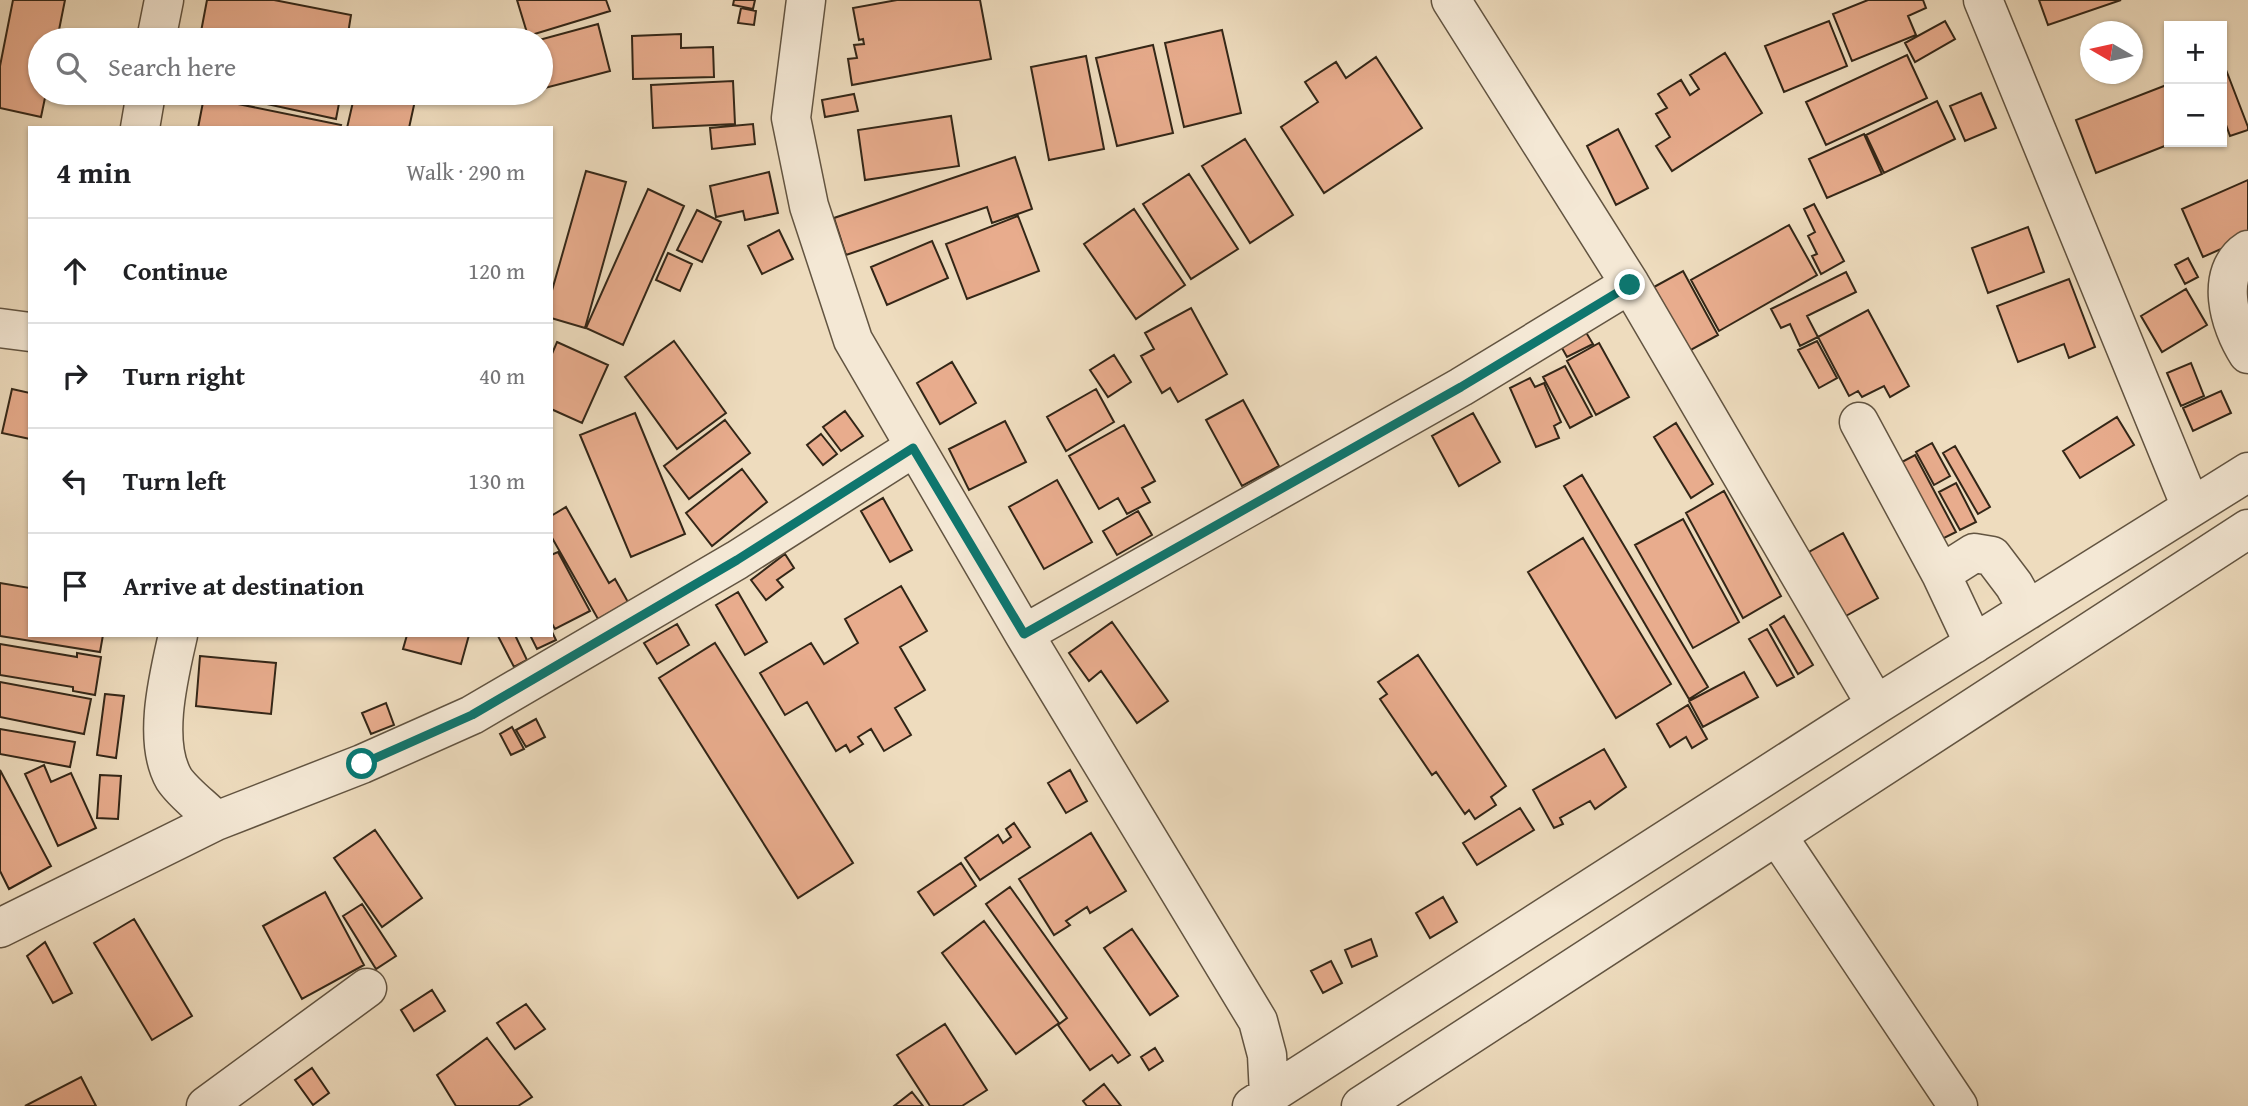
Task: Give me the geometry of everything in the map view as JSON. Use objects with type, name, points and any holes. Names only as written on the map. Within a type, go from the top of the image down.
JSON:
[{"type":"street","points":[[158,28],[164,0]]},
{"type":"street","points":[[807,0],[791,118],[809,206],[853,340],[913,448],[1258,1021],[1267,1055],[1261,1100]]},
{"type":"street","points":[[1451,0],[1630,285],[1876,705]]},
{"type":"street","points":[[1983,0],[2192,507]]},
{"type":"street","points":[[140,126],[144,105]]},
{"type":"street","points":[[2245,343],[2226,284],[2238,256],[2248,250]]},
{"type":"street","points":[[1024,634],[1461,387],[1630,285]]},
{"type":"street","points":[[0,328],[28,332]]},
{"type":"street","points":[[1859,422],[1941,574],[1974,644]]},
{"type":"street","points":[[0,928],[216,821],[362,764],[472,715],[737,560],[913,448]]},
{"type":"street","points":[[1261,1100],[1876,705],[2248,472]]},
{"type":"street","points":[[1361,1106],[2248,529]]},
{"type":"street","points":[[1941,574],[1974,553],[1992,556],[2014,585],[2028,610]]},
{"type":"street","points":[[178,637],[166,685],[164,747],[174,779],[216,821]]},
{"type":"street","points":[[1778,837],[1958,1106]]},
{"type":"street","points":[[206,1106],[367,988]]},
{"type":"building","points":[[13,0],[65,0],[59,28],[28,28],[28,105],[44,105],[41,117],[0,108],[0,66]]},
{"type":"building","points":[[207,0],[274,0],[351,15],[349,28],[202,28]]},
{"type":"building","points":[[517,0],[606,0],[610,11],[553,28],[526,28]]},
{"type":"building","points":[[734,0],[755,0],[753,9],[733,5]]},
{"type":"building","points":[[897,0],[980,0],[991,59],[852,85],[848,59],[857,58],[854,45],[864,44],[863,39],[859,40],[853,8]]},
{"type":"building","points":[[1868,0],[1923,0],[1926,8],[1908,16],[1916,35],[1852,61],[1833,14]]},
{"type":"building","points":[[2039,0],[2121,0],[2048,25]]},
{"type":"building","points":[[741,8],[756,11],[754,25],[738,23]]},
{"type":"building","points":[[1829,21],[1847,66],[1784,92],[1765,46]]},
{"type":"building","points":[[1945,21],[1955,39],[1915,62],[1905,43]]},
{"type":"building","points":[[598,24],[610,71],[553,86],[553,36]]},
{"type":"building","points":[[1222,30],[1241,113],[1184,127],[1165,43]]},
{"type":"building","points":[[681,34],[681,48],[713,47],[714,77],[633,79],[632,36]]},
{"type":"building","points":[[1153,45],[1173,133],[1117,146],[1096,58]]},
{"type":"building","points":[[1725,53],[1762,113],[1672,171],[1656,146],[1670,137],[1656,114],[1667,108],[1658,94],[1681,80],[1690,95],[1699,89],[1690,75]]},
{"type":"building","points":[[1907,55],[1927,98],[1826,145],[1806,102]]},
{"type":"building","points":[[1086,56],[1104,149],[1049,160],[1031,67]]},
{"type":"building","points":[[1376,57],[1422,128],[1324,193],[1281,127],[1318,102],[1305,82],[1336,62],[1346,78]]},
{"type":"building","points":[[2227,72],[2248,127],[2248,130],[2230,136],[2227,128]]},
{"type":"building","points":[[733,81],[735,124],[653,128],[651,85]]},
{"type":"building","points":[[2164,86],[2164,146],[2096,173],[2076,120]]},
{"type":"building","points":[[1981,93],[1996,128],[1965,141],[1950,106]]},
{"type":"building","points":[[854,94],[858,111],[825,117],[822,100]]},
{"type":"building","points":[[1937,101],[1955,139],[1884,173],[1866,135]]},
{"type":"building","points":[[202,105],[243,105],[341,125],[341,126],[198,126]]},
{"type":"building","points":[[272,105],[339,105],[336,119]]},
{"type":"building","points":[[352,105],[414,105],[409,126],[347,126]]},
{"type":"building","points":[[951,116],[959,166],[865,180],[858,130]]},
{"type":"building","points":[[753,124],[755,144],[712,149],[710,128]]},
{"type":"building","points":[[1618,129],[1648,188],[1616,205],[1587,146]]},
{"type":"building","points":[[1864,134],[1882,174],[1827,198],[1809,159]]},
{"type":"building","points":[[1245,139],[1293,215],[1250,243],[1202,166]]},
{"type":"building","points":[[1015,157],[1032,209],[992,223],[987,207],[846,255],[834,218]]},
{"type":"building","points":[[586,171],[626,182],[585,328],[553,319],[553,287]]},
{"type":"building","points":[[769,172],[778,213],[745,220],[743,211],[716,217],[710,186]]},
{"type":"building","points":[[1189,174],[1238,249],[1191,279],[1143,204]]},
{"type":"building","points":[[2248,180],[2248,237],[2203,257],[2182,209]]},
{"type":"building","points":[[648,189],[684,206],[623,345],[586,328]]},
{"type":"building","points":[[1814,204],[1844,261],[1821,274],[1812,256],[1817,254],[1808,236],[1815,232],[1804,209]]},
{"type":"building","points":[[1134,209],[1185,285],[1136,319],[1084,244]]},
{"type":"building","points":[[697,210],[721,222],[702,262],[677,250]]},
{"type":"building","points":[[1018,216],[1039,271],[967,299],[946,244]]},
{"type":"building","points":[[1789,225],[1817,275],[1719,331],[1691,280]]},
{"type":"building","points":[[2028,227],[2044,272],[1988,293],[1972,248]]},
{"type":"building","points":[[779,230],[793,259],[762,274],[748,246]]},
{"type":"building","points":[[932,241],[948,278],[887,305],[871,267]]},
{"type":"building","points":[[668,253],[692,264],[680,291],[656,280]]},
{"type":"building","points":[[2188,258],[2198,277],[2185,284],[2175,265]]},
{"type":"building","points":[[1683,271],[1718,335],[1689,351],[1654,287]]},
{"type":"building","points":[[1846,272],[1856,292],[1807,316],[1818,337],[1800,346],[1790,324],[1781,328],[1771,309]]},
{"type":"building","points":[[2069,279],[2095,347],[2069,358],[2064,344],[2018,362],[1997,306]]},
{"type":"building","points":[[2186,289],[2207,325],[2162,352],[2141,316]]},
{"type":"building","points":[[1191,308],[1227,374],[1178,402],[1170,388],[1162,393],[1141,356],[1154,349],[1145,333]]},
{"type":"building","points":[[1868,310],[1909,386],[1890,397],[1884,386],[1862,397],[1858,391],[1849,396],[1818,337]]},
{"type":"building","points":[[1581,324],[1593,344],[1567,357],[1557,339]]},
{"type":"building","points":[[674,341],[726,413],[677,449],[625,377]]},
{"type":"building","points":[[1817,341],[1837,378],[1819,388],[1798,350]]},
{"type":"building","points":[[557,342],[608,365],[582,423],[553,410],[553,351]]},
{"type":"building","points":[[1599,343],[1629,397],[1596,415],[1567,361]]},
{"type":"building","points":[[1114,355],[1131,382],[1108,397],[1090,370]]},
{"type":"building","points":[[952,362],[976,403],[940,424],[917,383]]},
{"type":"building","points":[[2191,363],[2204,396],[2181,406],[2167,373]]},
{"type":"building","points":[[1565,366],[1592,416],[1570,428],[1543,377]]},
{"type":"building","points":[[1530,378],[1535,387],[1544,383],[1561,422],[1554,426],[1559,438],[1536,447],[1510,388]]},
{"type":"building","points":[[12,389],[28,393],[28,439],[2,433]]},
{"type":"building","points":[[1096,389],[1114,422],[1066,451],[1047,417]]},
{"type":"building","points":[[2221,391],[2231,413],[2193,431],[2183,408]]},
{"type":"building","points":[[1243,400],[1279,466],[1242,486],[1206,420]]},
{"type":"building","points":[[845,411],[863,436],[841,451],[823,427]]},
{"type":"building","points":[[635,413],[685,534],[631,557],[580,435]]},
{"type":"building","points":[[1473,413],[1500,462],[1459,486],[1432,436]]},
{"type":"building","points":[[2117,417],[2134,445],[2080,478],[2063,451]]},
{"type":"building","points":[[725,420],[750,453],[689,499],[664,466]]},
{"type":"building","points":[[1005,421],[1026,462],[969,490],[949,449]]},
{"type":"building","points":[[1676,423],[1713,484],[1691,498],[1654,437]]},
{"type":"building","points":[[1124,425],[1155,481],[1142,488],[1150,502],[1127,514],[1118,498],[1099,509],[1069,456]]},
{"type":"building","points":[[821,434],[837,454],[823,465],[807,445]]},
{"type":"building","points":[[1932,443],[1950,476],[1934,485],[1916,452]]},
{"type":"building","points":[[1955,446],[1990,507],[1978,514],[1943,453]]},
{"type":"building","points":[[1915,455],[1956,532],[1942,539],[1900,463]]},
{"type":"building","points":[[742,469],[767,502],[712,546],[686,513]]},
{"type":"building","points":[[1582,475],[1708,687],[1689,699],[1564,486]]},
{"type":"building","points":[[1057,480],[1092,542],[1044,569],[1009,507]]},
{"type":"building","points":[[1956,483],[1976,522],[1960,530],[1939,492]]},
{"type":"building","points":[[1724,491],[1781,596],[1743,618],[1686,513]]},
{"type":"building","points":[[883,498],[912,550],[890,562],[861,511]]},
{"type":"building","points":[[566,507],[609,583],[615,579],[628,602],[598,619],[553,540],[553,515]]},
{"type":"building","points":[[1138,511],[1152,535],[1117,555],[1103,531]]},
{"type":"building","points":[[1683,519],[1739,622],[1693,648],[1635,545]]},
{"type":"building","points":[[1843,533],[1878,598],[1844,617],[1809,552]]},
{"type":"building","points":[[1583,538],[1671,684],[1616,718],[1528,572]]},
{"type":"building","points":[[558,552],[590,611],[555,629],[553,626],[553,554]]},
{"type":"building","points":[[785,554],[794,568],[777,580],[783,587],[766,600],[751,580]]},
{"type":"building","points":[[0,583],[28,588],[28,637],[103,637],[100,652],[0,636]]},
{"type":"building","points":[[901,586],[927,631],[900,647],[925,690],[895,708],[911,735],[884,751],[871,729],[858,737],[863,744],[850,752],[846,745],[836,751],[807,702],[785,715],[760,673],[811,643],[824,664],[858,643],[845,619]]},
{"type":"building","points":[[738,592],[767,642],[745,655],[716,605]]},
{"type":"building","points":[[1784,616],[1813,665],[1798,674],[1770,625]]},
{"type":"building","points":[[1112,622],[1168,701],[1137,723],[1101,671],[1089,681],[1069,653]]},
{"type":"building","points":[[677,624],[689,645],[657,664],[644,643]]},
{"type":"building","points":[[1767,629],[1794,677],[1777,686],[1749,639]]},
{"type":"building","points":[[553,634],[556,640],[537,649],[531,637],[553,637]]},
{"type":"building","points":[[406,637],[468,637],[461,664],[403,649]]},
{"type":"building","points":[[499,637],[516,637],[527,660],[514,667]]},
{"type":"building","points":[[715,643],[853,863],[798,898],[659,678]]},
{"type":"building","points":[[0,644],[77,657],[77,653],[101,657],[95,695],[73,691],[73,687],[0,675]]},
{"type":"building","points":[[1418,655],[1506,786],[1491,797],[1496,805],[1475,819],[1469,810],[1465,814],[1436,772],[1432,775],[1380,699],[1387,694],[1378,682]]},
{"type":"building","points":[[200,656],[276,663],[271,714],[196,706]]},
{"type":"building","points":[[1744,672],[1758,697],[1703,727],[1689,701]]},
{"type":"building","points":[[0,682],[91,699],[84,734],[0,717]]},
{"type":"building","points":[[105,694],[124,696],[116,758],[97,755]]},
{"type":"building","points":[[386,703],[394,725],[371,734],[362,713]]},
{"type":"building","points":[[1688,705],[1707,739],[1692,748],[1686,737],[1670,747],[1657,724]]},
{"type":"building","points":[[536,719],[545,737],[526,747],[516,730]]},
{"type":"building","points":[[512,727],[524,749],[511,755],[500,734]]},
{"type":"building","points":[[0,729],[75,742],[70,767],[0,754]]},
{"type":"building","points":[[1604,749],[1626,787],[1595,809],[1590,801],[1560,818],[1563,824],[1554,828],[1533,790]]},
{"type":"building","points":[[44,765],[51,782],[71,773],[96,828],[58,846],[25,774]]},
{"type":"building","points":[[0,770],[51,866],[9,889],[0,871]]},
{"type":"building","points":[[1070,770],[1087,801],[1066,813],[1048,783]]},
{"type":"building","points":[[100,775],[121,776],[118,819],[97,818]]},
{"type":"building","points":[[1520,808],[1534,830],[1477,865],[1463,843]]},
{"type":"building","points":[[1014,823],[1030,847],[980,880],[965,858],[998,835],[1003,843],[1011,837],[1006,829]]},
{"type":"building","points":[[375,830],[422,898],[382,927],[334,858]]},
{"type":"building","points":[[1091,833],[1126,891],[1090,913],[1087,907],[1066,921],[1070,925],[1054,935],[1019,879]]},
{"type":"building","points":[[961,863],[976,886],[934,915],[918,892]]},
{"type":"building","points":[[1010,887],[1130,1055],[1118,1063],[1112,1055],[1090,1070],[1058,1025],[1067,1018],[986,904]]},
{"type":"building","points":[[325,892],[364,965],[302,999],[263,926]]},
{"type":"building","points":[[1443,897],[1457,922],[1430,938],[1416,913]]},
{"type":"building","points":[[362,904],[396,956],[376,969],[343,916]]},
{"type":"building","points":[[134,919],[192,1016],[152,1040],[94,943]]},
{"type":"building","points":[[984,921],[1059,1023],[1016,1054],[942,953]]},
{"type":"building","points":[[1132,929],[1178,996],[1150,1015],[1104,948]]},
{"type":"building","points":[[1371,939],[1377,956],[1352,967],[1345,950]]},
{"type":"building","points":[[45,942],[72,993],[53,1003],[27,956]]},
{"type":"building","points":[[1331,961],[1342,983],[1323,993],[1311,971]]},
{"type":"building","points":[[432,990],[445,1011],[414,1031],[401,1010]]},
{"type":"building","points":[[526,1004],[545,1029],[515,1049],[497,1023]]},
{"type":"building","points":[[945,1024],[987,1090],[962,1106],[930,1106],[897,1055]]},
{"type":"building","points":[[487,1038],[532,1097],[518,1106],[456,1106],[437,1075]]},
{"type":"building","points":[[1155,1048],[1163,1061],[1149,1070],[1141,1057]]},
{"type":"building","points":[[312,1068],[329,1093],[313,1105],[295,1080]]},
{"type":"building","points":[[81,1077],[96,1106],[25,1106]]},
{"type":"building","points":[[1104,1084],[1121,1106],[1087,1106],[1083,1101]]},
{"type":"building","points":[[912,1092],[923,1106],[894,1106]]},
{"type":"route","points":[[362,764],[472,715],[737,560],[913,448],[1024,634],[1461,387],[1630,285]]}]
